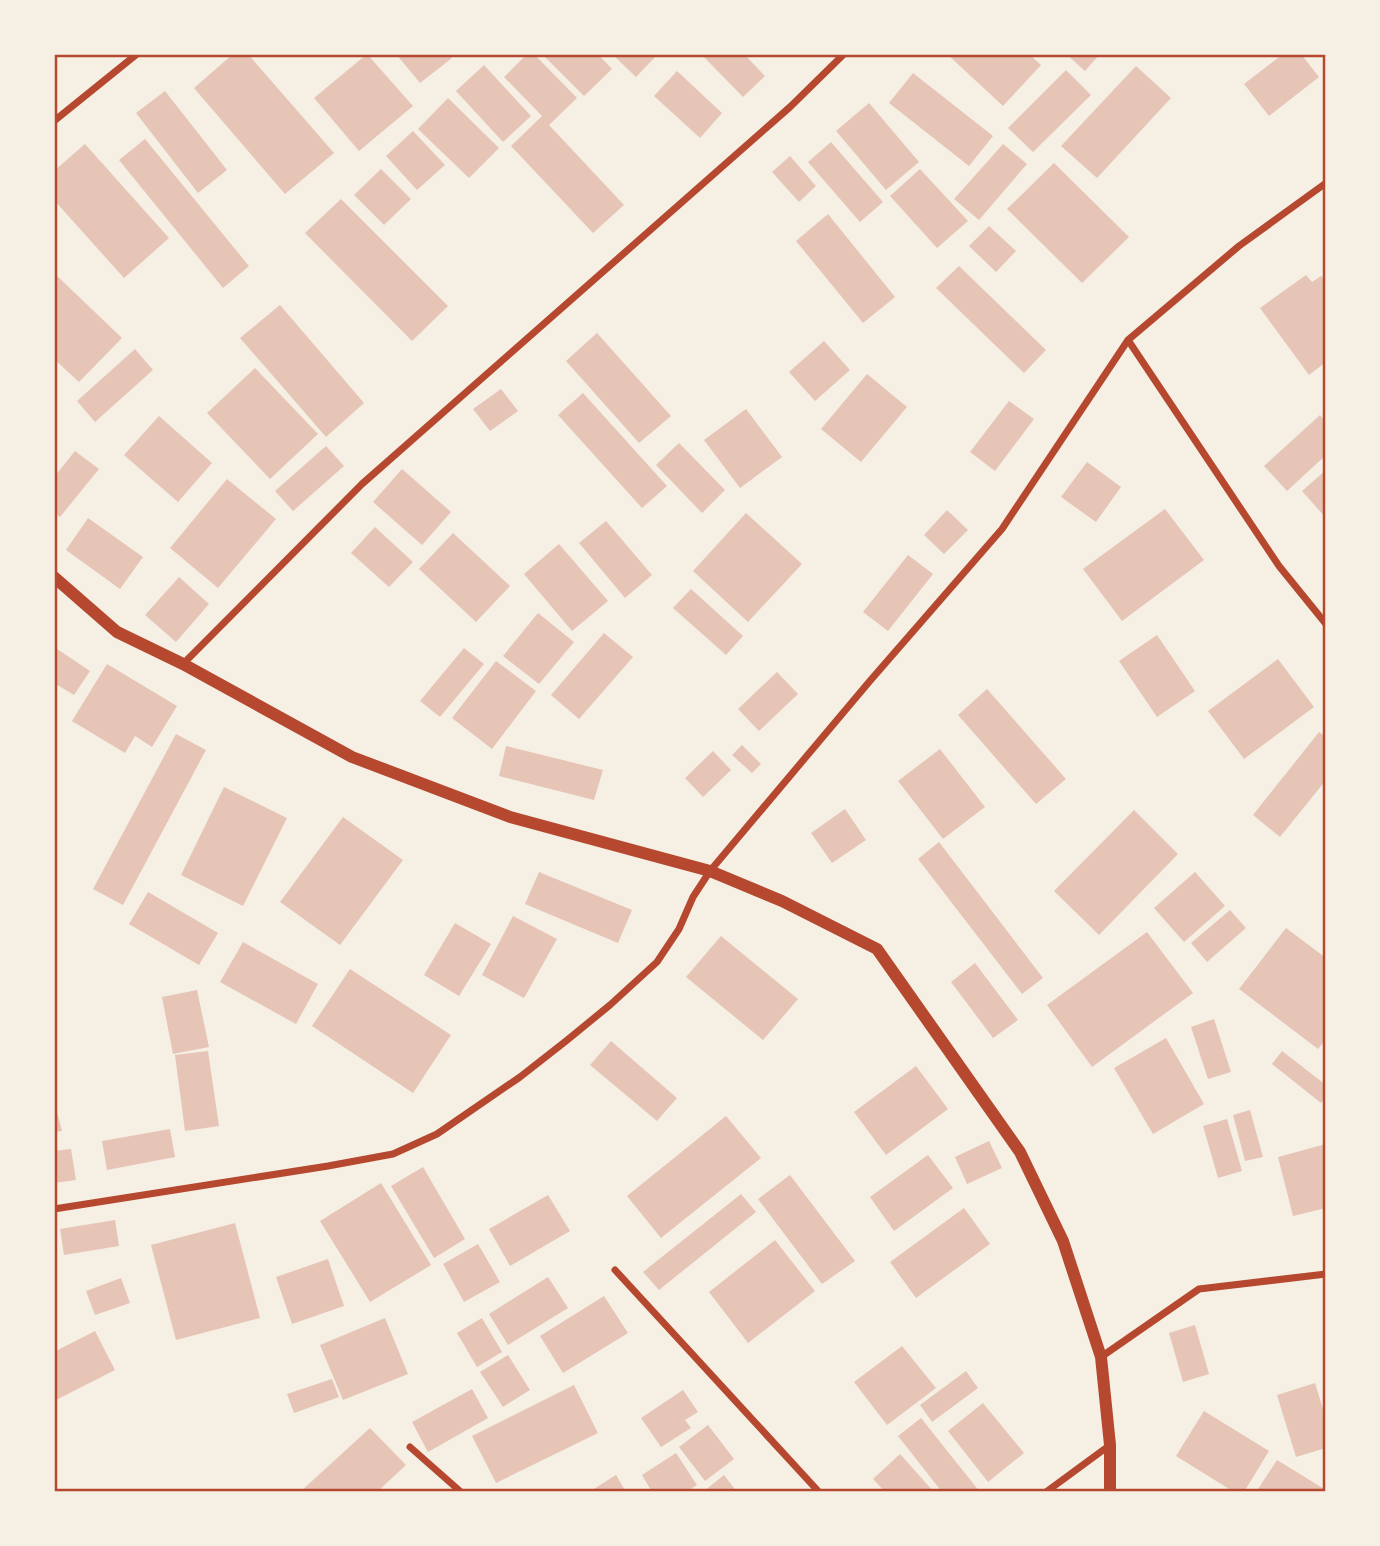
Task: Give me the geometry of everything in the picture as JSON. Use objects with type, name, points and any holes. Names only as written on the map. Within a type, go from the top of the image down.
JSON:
[{"type":"street","points":[[54,121],[137,54]]},
{"type":"street","points":[[183,664],[362,484],[790,107],[844,54]]},
{"type":"street","points":[[54,1209],[302,1171],[393,1154],[437,1134],[520,1077],[566,1041],[657,962],[679,929],[693,897],[710,870],[1002,529],[1128,340],[1239,246],[1326,184]]},
{"type":"street","points":[[1128,340],[1279,566],[1326,624]]},
{"type":"street","points":[[54,578],[117,632],[183,664],[352,757],[510,817],[710,870],[782,901],[877,949],[1020,1152],[1063,1241],[1101,1356],[1110,1445],[1111,1492]]},
{"type":"street","points":[[615,1270],[819,1492]]},
{"type":"street","points":[[1101,1356],[1199,1289],[1326,1274]]},
{"type":"street","points":[[1046,1492],[1110,1445]]},
{"type":"street","points":[[410,1447],[461,1492]]},
{"type":"building","points":[[233,54],[248,54],[334,153],[285,194],[194,88]]},
{"type":"building","points":[[367,54],[413,106],[359,151],[314,98]]},
{"type":"building","points":[[396,54],[449,54],[452,58],[420,83]]},
{"type":"building","points":[[527,54],[534,54],[577,98],[549,125],[624,205],[593,233],[511,146],[542,116],[504,77]]},
{"type":"building","points":[[542,54],[598,54],[612,69],[584,96]]},
{"type":"building","points":[[612,54],[658,54],[636,77]]},
{"type":"building","points":[[701,54],[744,54],[765,76],[743,97]]},
{"type":"building","points":[[947,54],[1029,54],[1041,65],[1003,106]]},
{"type":"building","points":[[1066,54],[1100,54],[1085,71]]},
{"type":"building","points":[[1283,54],[1301,54],[1319,77],[1269,116],[1244,84]]},
{"type":"building","points":[[484,65],[531,116],[503,142],[456,91]]},
{"type":"building","points":[[1136,66],[1171,98],[1097,178],[1061,146]]},
{"type":"building","points":[[1066,70],[1091,95],[1033,152],[1008,128]]},
{"type":"building","points":[[677,71],[722,113],[700,138],[654,96]]},
{"type":"building","points":[[913,73],[993,136],[969,166],[889,103]]},
{"type":"building","points":[[165,91],[227,170],[198,193],[136,113]]},
{"type":"building","points":[[448,98],[499,148],[469,178],[418,129]]},
{"type":"building","points":[[869,103],[919,162],[886,190],[836,131]]},
{"type":"building","points":[[413,131],[445,165],[417,190],[386,156]]},
{"type":"building","points":[[145,139],[249,266],[223,288],[119,160]]},
{"type":"building","points":[[831,142],[883,202],[860,222],[808,162]]},
{"type":"building","points":[[85,144],[169,238],[124,278],[54,200],[54,171]]},
{"type":"building","points":[[1003,144],[1027,164],[979,220],[954,199]]},
{"type":"building","points":[[790,156],[816,186],[799,202],[772,172]]},
{"type":"building","points":[[1054,163],[1129,237],[1082,283],[1007,209]]},
{"type":"building","points":[[381,169],[411,199],[384,225],[354,195]]},
{"type":"building","points":[[920,169],[968,221],[937,248],[890,196]]},
{"type":"building","points":[[341,199],[448,306],[412,341],[305,233]]},
{"type":"building","points":[[828,214],[895,297],[863,323],[796,241]]},
{"type":"building","points":[[989,226],[1016,251],[996,272],[969,246]]},
{"type":"building","points":[[959,266],[1046,350],[1024,373],[936,288]]},
{"type":"building","points":[[54,273],[122,338],[79,382],[54,359]]},
{"type":"building","points":[[1306,275],[1312,282],[1321,276],[1326,282],[1326,362],[1309,375],[1260,308]]},
{"type":"building","points":[[280,305],[364,403],[326,437],[240,338]]},
{"type":"building","points":[[597,333],[671,416],[639,443],[566,361]]},
{"type":"building","points":[[824,341],[850,370],[815,401],[789,372]]},
{"type":"building","points":[[135,349],[153,370],[95,422],[77,401]]},
{"type":"building","points":[[255,368],[318,434],[270,479],[207,413]]},
{"type":"building","points":[[867,374],[907,407],[861,462],[821,429]]},
{"type":"building","points":[[501,389],[518,411],[490,431],[473,409]]},
{"type":"building","points":[[583,393],[667,486],[642,508],[558,415]]},
{"type":"building","points":[[1009,401],[1034,419],[995,471],[970,452]]},
{"type":"building","points":[[746,409],[782,457],[740,488],[704,440]]},
{"type":"building","points":[[1320,415],[1326,422],[1326,455],[1287,491],[1264,466]]},
{"type":"building","points":[[159,416],[212,463],[178,502],[124,455]]},
{"type":"building","points":[[679,443],[725,490],[702,513],[656,465]]},
{"type":"building","points":[[326,446],[344,466],[293,511],[275,491]]},
{"type":"building","points":[[75,451],[99,469],[60,517],[54,512],[54,477]]},
{"type":"building","points":[[1087,462],[1121,487],[1096,522],[1061,497]]},
{"type":"building","points":[[402,469],[451,512],[422,545],[373,502]]},
{"type":"building","points":[[1326,470],[1326,518],[1302,491]]},
{"type":"building","points":[[227,479],[276,519],[218,588],[170,548]]},
{"type":"building","points":[[1165,509],[1204,560],[1122,621],[1083,569]]},
{"type":"building","points":[[947,510],[968,530],[944,554],[924,535]]},
{"type":"building","points":[[746,513],[802,564],[748,622],[693,571]]},
{"type":"building","points":[[88,518],[143,557],[120,589],[66,550]]},
{"type":"building","points":[[606,521],[652,575],[625,598],[579,543]]},
{"type":"building","points":[[375,527],[413,562],[389,587],[351,553]]},
{"type":"building","points":[[453,533],[510,586],[476,622],[419,569]]},
{"type":"building","points":[[559,544],[608,601],[572,631],[524,574]]},
{"type":"building","points":[[908,555],[933,574],[888,631],[863,612]]},
{"type":"building","points":[[179,577],[209,604],[176,642],[145,615]]},
{"type":"building","points":[[691,589],[743,636],[726,655],[673,608]]},
{"type":"building","points":[[538,613],[574,642],[539,684],[503,656]]},
{"type":"building","points":[[604,633],[633,657],[579,719],[551,695]]},
{"type":"building","points":[[1157,635],[1195,691],[1157,717],[1119,661]]},
{"type":"building","points":[[54,647],[90,671],[74,695],[54,683]]},
{"type":"building","points":[[464,648],[484,664],[440,717],[420,701]]},
{"type":"building","points":[[1278,659],[1314,707],[1244,759],[1208,711]]},
{"type":"building","points":[[496,661],[536,691],[492,749],[452,718]]},
{"type":"building","points":[[107,664],[177,706],[152,747],[135,736],[125,753],[72,721]]},
{"type":"building","points":[[777,672],[798,694],[759,731],[738,709]]},
{"type":"building","points":[[987,689],[1066,779],[1036,804],[958,715]]},
{"type":"building","points":[[1319,732],[1326,737],[1326,780],[1280,837],[1253,815]]},
{"type":"building","points":[[176,734],[206,750],[123,905],[93,889]]},
{"type":"building","points":[[742,745],[761,764],[752,773],[732,755]]},
{"type":"building","points":[[506,746],[603,770],[594,800],[499,776]]},
{"type":"building","points":[[940,749],[985,807],[943,839],[898,781]]},
{"type":"building","points":[[713,751],[731,770],[703,797],[685,778]]},
{"type":"building","points":[[224,787],[287,818],[243,906],[181,875]]},
{"type":"building","points":[[845,809],[866,840],[832,863],[811,833]]},
{"type":"building","points":[[1134,810],[1178,854],[1099,935],[1054,891]]},
{"type":"building","points":[[343,817],[403,860],[340,945],[280,902]]},
{"type":"building","points":[[939,842],[1043,978],[1022,994],[918,859]]},
{"type":"building","points":[[539,872],[632,910],[618,943],[525,904]]},
{"type":"building","points":[[1195,872],[1225,906],[1184,942],[1154,908]]},
{"type":"building","points":[[148,892],[218,933],[199,965],[129,924]]},
{"type":"building","points":[[1230,910],[1246,928],[1207,962],[1191,943]]},
{"type":"building","points":[[513,916],[557,939],[524,998],[482,975]]},
{"type":"building","points":[[455,923],[491,944],[459,996],[424,975]]},
{"type":"building","points":[[1286,928],[1326,958],[1326,1039],[1318,1049],[1239,989]]},
{"type":"building","points":[[1147,932],[1193,993],[1092,1067],[1047,1005]]},
{"type":"building","points":[[721,936],[798,999],[763,1040],[686,977]]},
{"type":"building","points":[[243,942],[318,984],[296,1024],[220,982]]},
{"type":"building","points":[[975,963],[1018,1020],[993,1038],[951,982]]},
{"type":"building","points":[[350,969],[451,1035],[413,1093],[312,1026]]},
{"type":"building","points":[[197,990],[209,1047],[173,1054],[162,997]]},
{"type":"building","points":[[1214,1019],[1231,1072],[1208,1079],[1191,1027]]},
{"type":"building","points":[[1166,1038],[1204,1104],[1153,1134],[1114,1068]]},
{"type":"building","points":[[611,1041],[677,1098],[657,1121],[590,1065]]},
{"type":"building","points":[[208,1051],[219,1126],[185,1131],[175,1055]]},
{"type":"building","points":[[1282,1051],[1326,1085],[1326,1097],[1321,1103],[1272,1064]]},
{"type":"building","points":[[916,1066],[948,1109],[886,1155],[854,1112]]},
{"type":"building","points":[[54,1100],[62,1131],[54,1132]]},
{"type":"building","points":[[1250,1110],[1263,1157],[1245,1161],[1233,1115]]},
{"type":"building","points":[[726,1116],[761,1158],[661,1238],[627,1196]]},
{"type":"building","points":[[1227,1119],[1242,1171],[1218,1178],[1203,1126]]},
{"type":"building","points":[[170,1129],[175,1157],[107,1170],[102,1141]]},
{"type":"building","points":[[989,1141],[1002,1168],[967,1184],[955,1157]]},
{"type":"building","points":[[1326,1144],[1326,1208],[1293,1216],[1278,1157]]},
{"type":"building","points":[[71,1149],[76,1180],[54,1183],[54,1151]]},
{"type":"building","points":[[928,1155],[953,1188],[894,1231],[870,1197]]},
{"type":"building","points":[[423,1167],[465,1239],[434,1258],[391,1186]]},
{"type":"building","points":[[790,1175],[855,1261],[822,1284],[758,1199]]},
{"type":"building","points":[[381,1183],[431,1265],[370,1302],[320,1221]]},
{"type":"building","points":[[741,1194],[756,1212],[659,1290],[643,1272]]},
{"type":"building","points":[[548,1195],[570,1231],[510,1266],[489,1229]]},
{"type":"building","points":[[964,1208],[990,1244],[916,1298],[890,1262]]},
{"type":"building","points":[[115,1220],[119,1246],[64,1255],[60,1229]]},
{"type":"building","points":[[235,1223],[260,1318],[176,1340],[151,1245]]},
{"type":"building","points":[[775,1240],[815,1291],[748,1343],[709,1292]]},
{"type":"building","points":[[478,1244],[500,1282],[464,1302],[443,1264]]},
{"type":"building","points":[[328,1259],[344,1306],[292,1324],[276,1277]]},
{"type":"building","points":[[548,1277],[568,1308],[508,1345],[489,1314]]},
{"type":"building","points":[[121,1278],[130,1303],[95,1315],[86,1291]]},
{"type":"building","points":[[604,1296],[628,1333],[563,1373],[540,1336]]},
{"type":"building","points":[[385,1318],[408,1374],[343,1400],[320,1345]]},
{"type":"building","points":[[482,1318],[502,1352],[477,1367],[457,1333]]},
{"type":"building","points":[[1195,1325],[1209,1374],[1183,1382],[1169,1333]]},
{"type":"building","points":[[95,1331],[115,1370],[54,1401],[54,1352]]},
{"type":"building","points":[[902,1346],[936,1388],[887,1425],[854,1382]]},
{"type":"building","points":[[508,1355],[530,1390],[503,1407],[480,1372]]},
{"type":"building","points":[[966,1371],[978,1388],[932,1422],[920,1405]]},
{"type":"building","points":[[332,1379],[339,1397],[294,1413],[287,1394]]},
{"type":"building","points":[[1315,1383],[1326,1419],[1326,1448],[1296,1457],[1277,1395]]},
{"type":"building","points":[[574,1385],[598,1433],[496,1483],[472,1436]]},
{"type":"building","points":[[472,1389],[488,1418],[428,1452],[412,1422]]},
{"type":"building","points":[[683,1390],[698,1412],[685,1420],[691,1428],[661,1447],[641,1418]]},
{"type":"building","points":[[983,1403],[1024,1453],[988,1482],[948,1431]]},
{"type":"building","points":[[1204,1411],[1269,1451],[1244,1492],[1234,1492],[1176,1456]]},
{"type":"building","points":[[921,1418],[980,1492],[942,1492],[898,1436]]},
{"type":"building","points":[[708,1425],[734,1459],[705,1481],[679,1447]]},
{"type":"building","points":[[370,1428],[406,1465],[377,1492],[300,1492]]},
{"type":"building","points":[[676,1453],[697,1485],[686,1492],[652,1492],[642,1475]]},
{"type":"building","points":[[900,1454],[934,1492],[885,1492],[873,1479]]},
{"type":"building","points":[[1277,1460],[1326,1490],[1326,1492],[1256,1492]]},
{"type":"building","points":[[616,1475],[626,1492],[589,1492]]},
{"type":"building","points":[[724,1475],[737,1492],[703,1492]]}]
